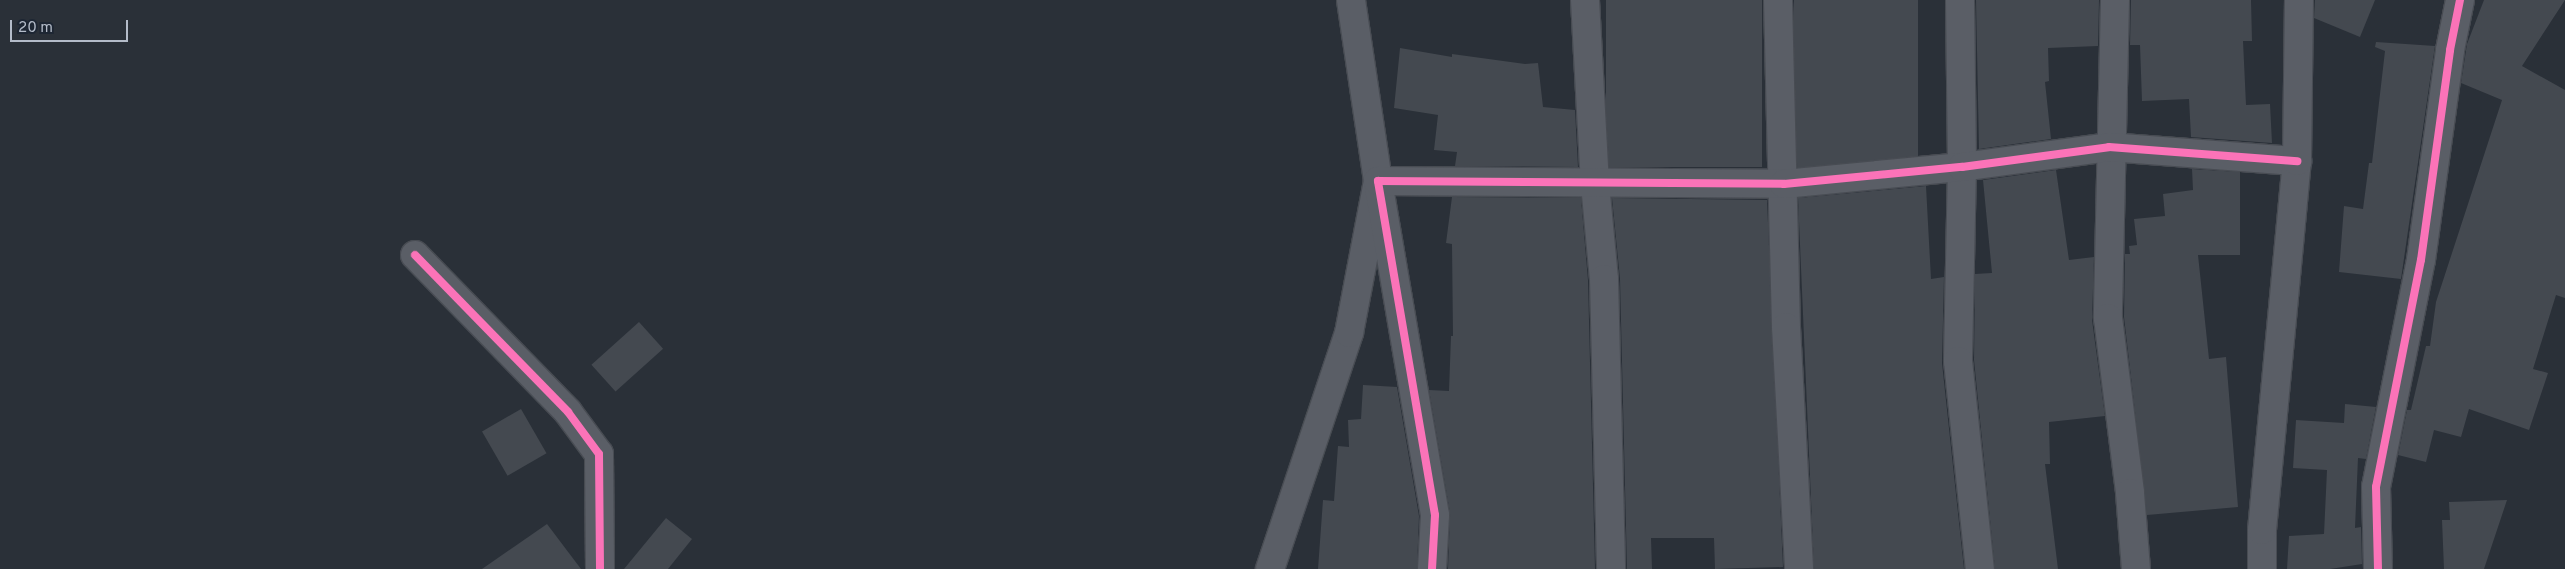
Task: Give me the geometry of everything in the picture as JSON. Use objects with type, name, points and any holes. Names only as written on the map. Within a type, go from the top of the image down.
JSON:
[{"type":"street","points":[[1351,0],[1378,181],[1435,515],[1432,569]]},
{"type":"street","points":[[1585,0],[1595,184],[1604,279],[1610,569]]},
{"type":"street","points":[[1778,0],[1786,327],[1800,569]]},
{"type":"street","points":[[1960,0],[1962,167],[1958,361],[1980,569]]},
{"type":"street","points":[[2115,0],[2109,147],[2108,318],[2130,493],[2136,569]]},
{"type":"street","points":[[2262,569],[2262,530],[2298,161],[2299,0]]},
{"type":"street","points":[[2378,569],[2376,487],[2421,260],[2450,50],[2460,0]]},
{"type":"street","points":[[1378,181],[1784,184],[1962,167],[2109,147],[2298,161]]},
{"type":"street","points":[[1270,569],[1349,333],[1378,181]]},
{"type":"street","points":[[415,255],[568,412],[599,454],[600,569]]},
{"type":"building","points":[[1606,0],[1762,0],[1762,167],[1606,167]]},
{"type":"building","points":[[1794,0],[1918,0],[1918,167],[1794,167]]},
{"type":"building","points":[[1976,0],[2099,0],[2098,46],[2048,48],[2049,81],[2045,82],[2051,139],[1979,149]]},
{"type":"building","points":[[2131,0],[2251,0],[2252,41],[2243,41],[2246,105],[2270,104],[2272,143],[2191,137],[2189,99],[2142,101],[2140,45],[2130,45]]},
{"type":"building","points":[[2315,0],[2375,0],[2360,37],[2314,18]]},
{"type":"building","points":[[2484,0],[2565,0],[2522,66],[2565,90],[2565,298],[2556,295],[2533,369],[2548,373],[2529,430],[2469,409],[2461,437],[2434,430],[2426,462],[2398,455],[2407,410],[2411,410],[2426,346],[2430,346],[2436,302],[2502,100],[2461,83],[2467,44]]},
{"type":"building","points":[[2376,42],[2435,46],[2401,279],[2339,272],[2344,206],[2363,209],[2369,163],[2372,163],[2385,51],[2375,47]]},
{"type":"building","points":[[1400,48],[1452,57],[1452,54],[1525,64],[1538,63],[1543,107],[1575,110],[1578,167],[1455,166],[1457,152],[1434,150],[1438,115],[1394,108]]},
{"type":"building","points":[[2192,169],[2240,172],[2240,255],[2198,255],[2209,359],[2226,357],[2238,507],[2147,515],[2124,317],[2125,254],[2130,254],[2129,246],[2137,245],[2134,219],[2165,216],[2163,194],[2193,190]]},
{"type":"building","points":[[2056,170],[2069,260],[2094,257],[2092,320],[2105,416],[2049,422],[2050,464],[2045,464],[2058,569],[1995,569],[1974,360],[1975,274],[1992,273],[1983,180]]},
{"type":"building","points":[[1926,186],[1931,279],[1944,277],[1942,363],[1964,569],[1814,569],[1798,198]]},
{"type":"building","points":[[1452,197],[1581,198],[1588,280],[1595,569],[1448,569],[1450,513],[1429,390],[1449,391],[1451,336],[1453,336],[1452,244],[1446,243]]},
{"type":"building","points":[[1612,198],[1767,200],[1783,567],[1715,569],[1714,538],[1651,538],[1652,569],[1627,569],[1620,279]]},
{"type":"building","points":[[639,322],[663,349],[616,392],[591,365]]},
{"type":"building","points":[[1363,385],[1397,387],[1419,516],[1417,569],[1318,569],[1323,500],[1334,501],[1338,446],[1349,447],[1348,420],[1361,419]]},
{"type":"building","points":[[2345,404],[2376,407],[2366,459],[2358,458],[2355,528],[2361,527],[2362,564],[2330,569],[2287,569],[2289,536],[2324,534],[2327,470],[2293,468],[2296,420],[2344,423]]},
{"type":"building","points":[[521,409],[546,453],[508,476],[482,432]]},
{"type":"building","points":[[2507,500],[2484,569],[2444,569],[2442,520],[2450,520],[2449,502]]},
{"type":"building","points":[[666,518],[692,539],[668,569],[624,569]]},
{"type":"building","points":[[547,524],[581,569],[482,569]]},
{"type":"cycle path","points":[[2378,569],[2376,487],[2421,260],[2450,50],[2460,0]]},
{"type":"cycle path","points":[[1432,569],[1435,515],[1378,181],[1784,184],[1962,167],[2109,147],[2297,161]]},
{"type":"cycle path","points":[[415,255],[568,412],[599,454],[600,569]]}]
